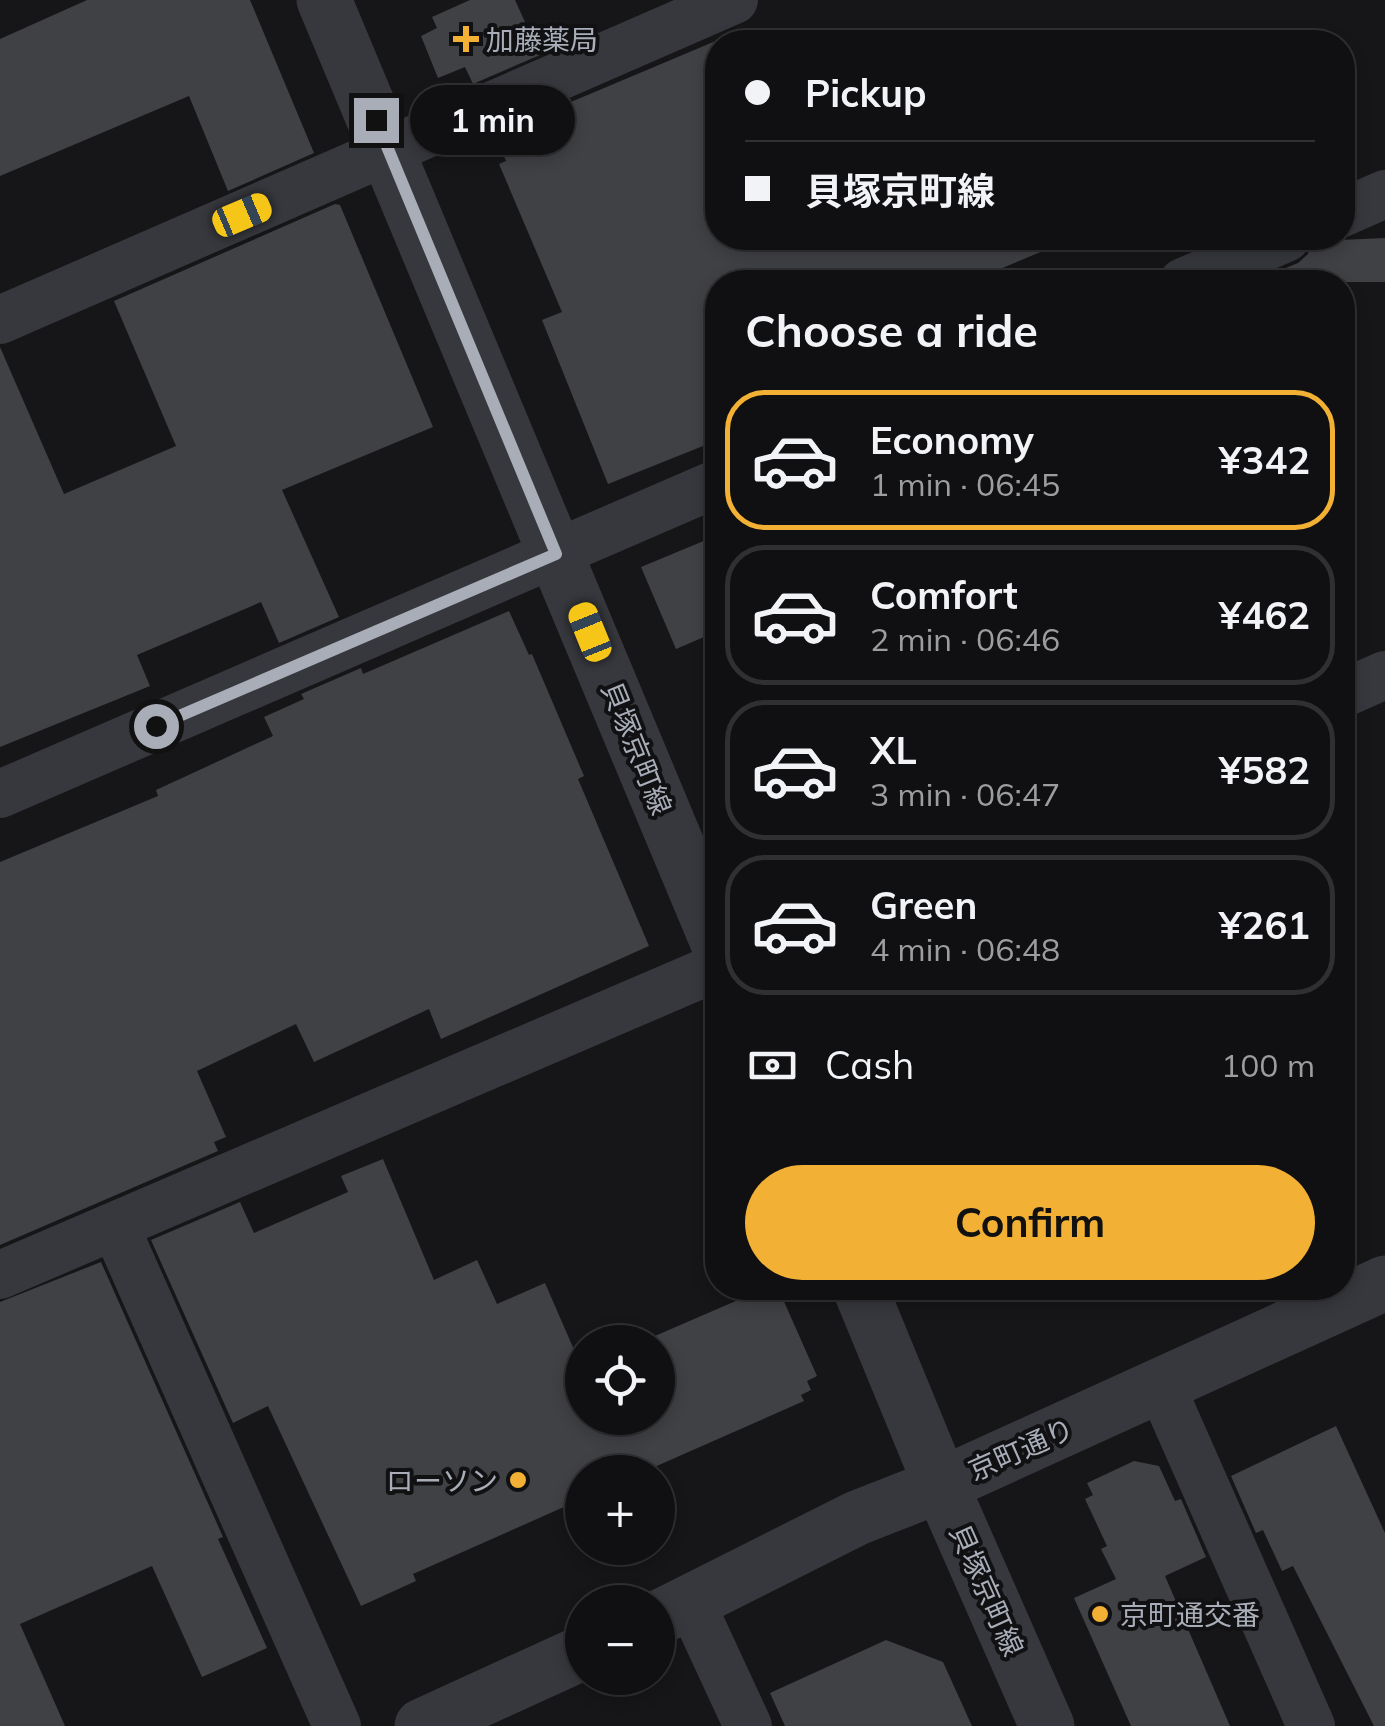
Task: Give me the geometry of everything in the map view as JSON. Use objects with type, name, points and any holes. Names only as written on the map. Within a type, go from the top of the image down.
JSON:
[{"type":"street","name":"貝塚京町線","points":[[324,0],[705,912]]},
{"type":"street","points":[[0,320],[734,0]]},
{"type":"street","points":[[1355,207],[1385,194]]},
{"type":"street","points":[[1211,270],[1258,250]]},
{"type":"street","points":[[0,794],[705,489]]},
{"type":"street","points":[[1355,688],[1385,675]]},
{"type":"street","points":[[0,1275],[705,973]]},
{"type":"street","points":[[115,1226],[337,1726]]},
{"type":"street","name":"京町通り","points":[[1355,1296],[1385,1282]]},
{"type":"street","name":"貝塚京町線","points":[[865,1300],[1047,1726]]},
{"type":"street","name":"京町通り","points":[[675,1609],[857,1518],[941,1485],[1346,1300]]},
{"type":"street","points":[[1161,1386],[1310,1726]]},
{"type":"street","points":[[675,1612],[748,1726]]},
{"type":"street","points":[[422,1726],[565,1660]]},
{"type":"building","points":[[87,0],[250,0],[314,153],[228,191],[189,96],[0,176],[0,39]]},
{"type":"building","points":[[470,0],[515,0],[540,55],[473,84],[465,67],[438,78],[421,36],[437,28],[432,17]]},
{"type":"building","points":[[705,45],[705,250],[1045,250],[998,270],[705,270],[705,445],[608,484],[542,320],[562,312],[499,164],[506,161],[495,134]]},
{"type":"building","points":[[340,205],[433,427],[282,490],[339,617],[279,643],[261,602],[137,655],[150,686],[0,747],[0,347],[64,494],[176,446],[114,301]]},
{"type":"building","points":[[1385,238],[1385,282],[1355,282],[1355,270],[1281,270],[1309,250],[1355,250],[1355,239]]},
{"type":"building","points":[[705,540],[705,637],[676,649],[641,567]]},
{"type":"building","points":[[509,611],[529,655],[532,654],[584,776],[578,779],[649,946],[441,1039],[429,1009],[314,1062],[296,1024],[197,1071],[226,1137],[214,1142],[218,1151],[0,1245],[0,862],[158,796],[156,790],[273,736],[264,717],[304,699],[301,694],[361,668],[363,674]]},
{"type":"building","points":[[383,1159],[434,1280],[477,1260],[497,1304],[545,1283],[565,1329],[565,1435],[675,1435],[675,1327],[738,1300],[783,1300],[817,1376],[807,1381],[811,1390],[801,1395],[804,1401],[675,1458],[565,1455],[565,1507],[413,1574],[416,1581],[361,1606],[268,1406],[233,1423],[151,1240],[240,1202],[254,1233],[348,1192],[341,1176]]},
{"type":"building","points":[[101,1262],[223,1537],[218,1539],[267,1648],[202,1677],[152,1566],[20,1624],[65,1726],[0,1726],[0,1302]]},
{"type":"building","points":[[1336,1426],[1385,1533],[1385,1726],[1374,1726],[1293,1566],[1282,1571],[1263,1530],[1256,1533],[1231,1476]]},
{"type":"building","points":[[1134,1461],[1159,1466],[1175,1501],[1181,1499],[1206,1557],[1165,1576],[1230,1726],[1131,1726],[1074,1598],[1116,1579],[1101,1549],[1107,1546],[1085,1499],[1093,1495],[1087,1483]]},
{"type":"building","points":[[886,1640],[943,1662],[972,1726],[785,1726],[770,1693]]},
{"type":"place","name":"加藤薬局","points":[[466,39]]},
{"type":"place","name":"ローソン","points":[[518,1480]]},
{"type":"place","name":"京町通交番","points":[[1100,1614]]},
{"type":"route","points":[[156,726],[556,554],[376,120]]}]
